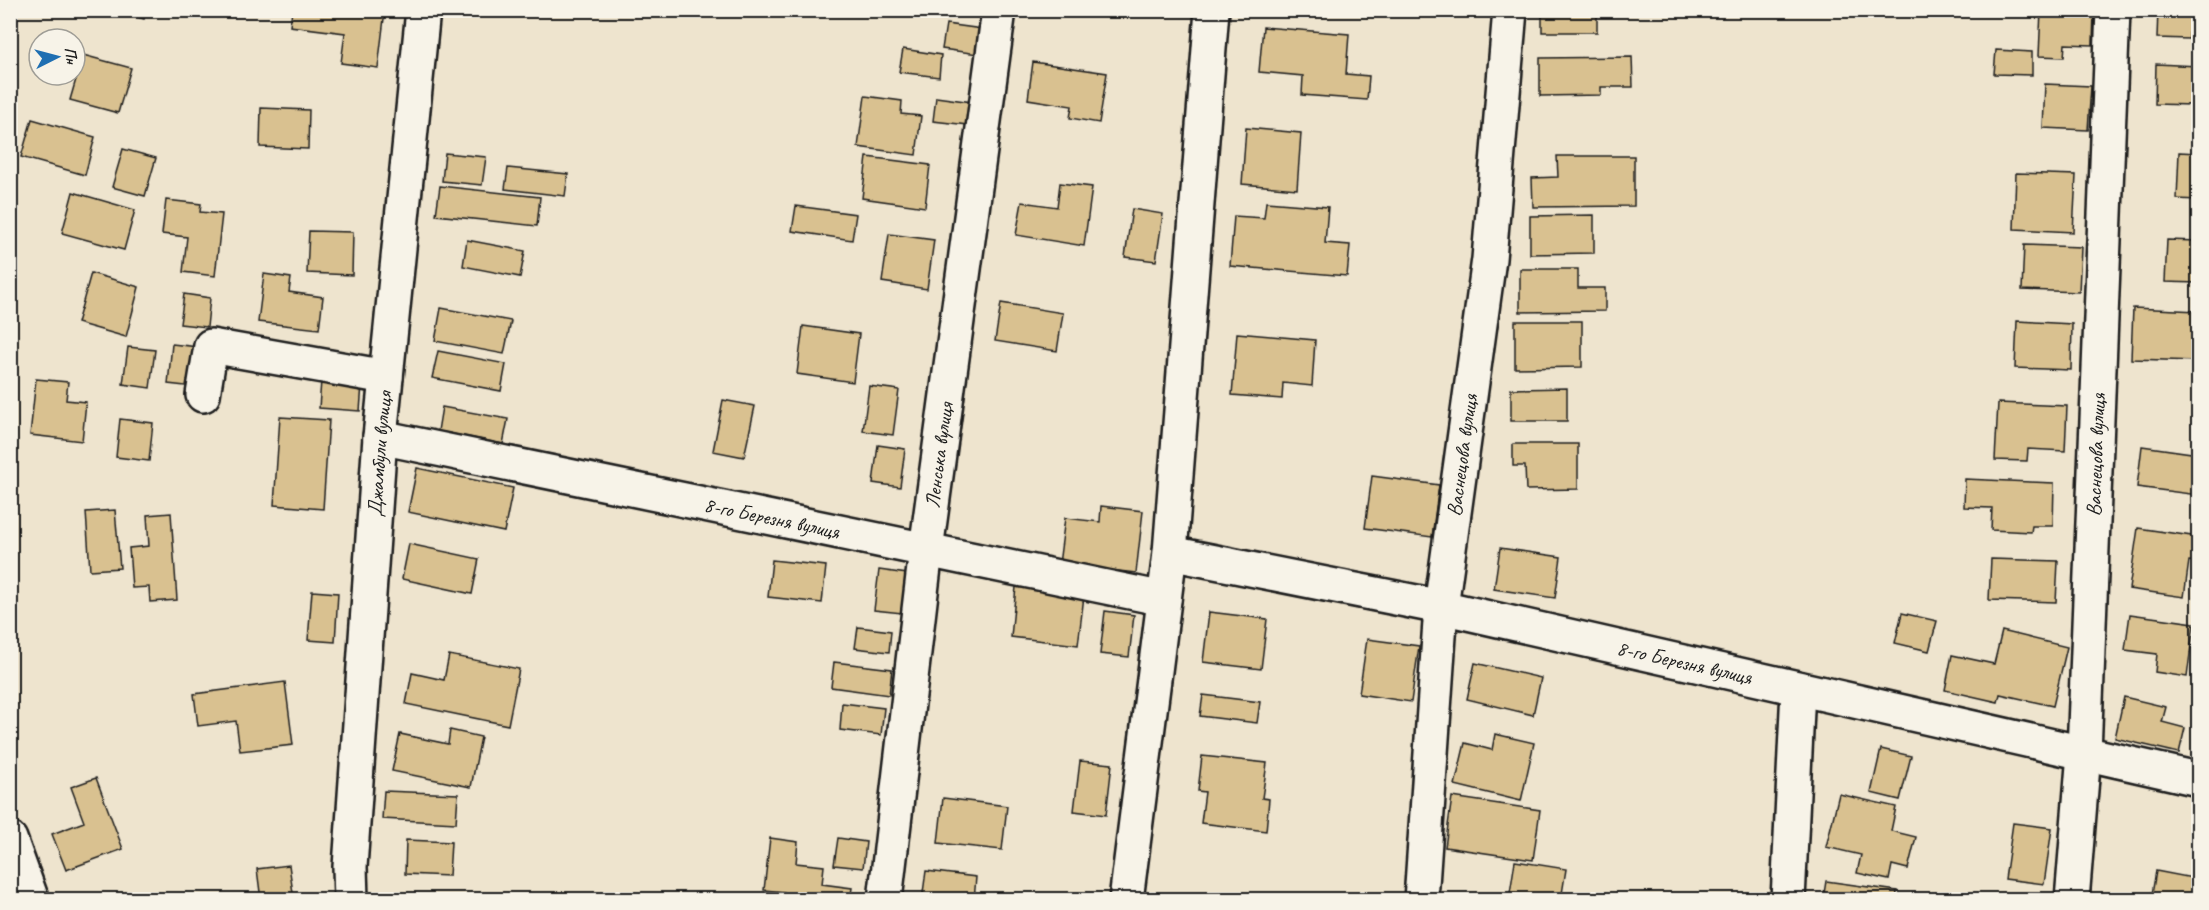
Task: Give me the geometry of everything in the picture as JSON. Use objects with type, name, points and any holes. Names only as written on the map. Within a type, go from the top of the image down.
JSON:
[{"type":"street","name":"Джамбули вулиця","points":[[351,900],[350,867],[380,437],[423,10]]},
{"type":"street","name":"Ленська вулиця","points":[[885,900],[926,550],[999,10]]},
{"type":"street","points":[[1126,900],[1170,553],[1212,10]]},
{"type":"street","name":"Васнецова вулиця","points":[[1421,900],[1441,608],[1489,259],[1510,10]]},
{"type":"street","name":"Васнецова вулиця","points":[[2072,900],[2084,753],[2113,10]]},
{"type":"street","points":[[203,395],[211,346],[386,376]]},
{"type":"street","name":"8-го Березня вулиця","points":[[380,437],[1164,599]]},
{"type":"street","name":"8-го Березня вулиця","points":[[1170,553],[1441,608],[2199,779]]},
{"type":"street","points":[[1788,900],[1798,689]]},
{"type":"street","points":[[10,839],[32,900]]},
{"type":"building","points":[[114,10],[146,10],[144,19]]},
{"type":"building","points":[[292,10],[385,10],[378,68],[341,63],[345,33],[290,26]]},
{"type":"building","points":[[1542,10],[1597,10],[1597,32],[1542,32]]},
{"type":"building","points":[[2041,10],[2094,10],[2093,45],[2065,44],[2064,57],[2039,56]]},
{"type":"building","points":[[2158,10],[2198,10],[2198,23],[2190,23],[2189,39],[2157,38]]},
{"type":"building","points":[[946,24],[982,29],[978,54],[942,49]]},
{"type":"building","points":[[1263,27],[1349,34],[1346,74],[1369,76],[1367,100],[1302,95],[1303,76],[1259,72]]},
{"type":"building","points":[[903,49],[941,55],[939,77],[899,72]]},
{"type":"building","points":[[1996,50],[2032,52],[2032,75],[1994,74]]},
{"type":"building","points":[[87,56],[131,68],[118,113],[70,100],[74,87],[87,87]]},
{"type":"building","points":[[1632,57],[1633,87],[1601,87],[1601,95],[1540,96],[1540,58]]},
{"type":"building","points":[[1033,62],[1107,73],[1099,123],[1070,118],[1072,106],[1028,99]]},
{"type":"building","points":[[2156,64],[2198,66],[2198,124],[2191,124],[2192,105],[2155,104]]},
{"type":"building","points":[[2045,84],[2091,86],[2088,130],[2043,128]]},
{"type":"building","points":[[865,96],[902,101],[901,114],[921,116],[916,155],[858,147]]},
{"type":"building","points":[[936,97],[972,102],[968,125],[933,121]]},
{"type":"building","points":[[261,108],[309,110],[308,149],[260,147]]},
{"type":"building","points":[[32,119],[95,137],[85,175],[21,157]]},
{"type":"building","points":[[1246,128],[1301,133],[1297,189],[1242,184]]},
{"type":"building","points":[[123,149],[156,158],[145,196],[112,187]]},
{"type":"building","points":[[2179,152],[2198,153],[2198,200],[2177,199]]},
{"type":"building","points":[[445,153],[486,157],[482,185],[442,181]]},
{"type":"building","points":[[1557,156],[1634,156],[1634,206],[1533,207],[1532,178],[1558,177]]},
{"type":"building","points":[[867,157],[930,165],[925,207],[862,198]]},
{"type":"building","points":[[508,168],[568,174],[565,196],[505,189]]},
{"type":"building","points":[[2016,173],[2076,175],[2073,232],[2014,229]]},
{"type":"building","points":[[1060,183],[1092,187],[1084,246],[1016,235],[1022,202],[1057,207]]},
{"type":"building","points":[[440,186],[540,197],[537,226],[436,215]]},
{"type":"building","points":[[73,192],[135,210],[124,250],[62,233]]},
{"type":"building","points":[[166,200],[201,204],[200,212],[222,214],[215,276],[183,272],[187,237],[162,234]]},
{"type":"building","points":[[1266,202],[1328,207],[1325,243],[1350,245],[1347,276],[1230,266],[1234,216],[1264,218]]},
{"type":"building","points":[[796,206],[856,214],[852,240],[792,231]]},
{"type":"building","points":[[1132,209],[1163,214],[1156,261],[1125,257]]},
{"type":"building","points":[[1594,215],[1594,253],[1530,254],[1530,216]]},
{"type":"building","points":[[309,231],[353,232],[352,275],[307,273]]},
{"type":"building","points":[[889,234],[934,240],[927,289],[882,282]]},
{"type":"building","points":[[467,240],[525,251],[520,277],[463,266]]},
{"type":"building","points":[[2167,240],[2198,241],[2198,283],[2165,282]]},
{"type":"building","points":[[2024,245],[2081,247],[2079,292],[2022,290]]},
{"type":"building","points":[[1520,269],[1578,269],[1578,288],[1605,288],[1605,311],[1520,312]]},
{"type":"building","points":[[91,273],[139,287],[126,337],[77,323]]},
{"type":"building","points":[[264,274],[291,278],[289,292],[323,297],[319,329],[258,322]]},
{"type":"building","points":[[184,294],[210,298],[207,327],[180,324]]},
{"type":"building","points":[[1001,303],[1063,313],[1057,351],[995,341]]},
{"type":"building","points":[[441,308],[511,321],[504,354],[435,341]]},
{"type":"building","points":[[2133,308],[2198,311],[2198,361],[2131,359]]},
{"type":"building","points":[[1515,321],[1582,321],[1582,367],[1515,368]]},
{"type":"building","points":[[2017,321],[2072,324],[2071,370],[2015,368]]},
{"type":"building","points":[[803,326],[859,334],[853,382],[797,374]]},
{"type":"building","points":[[1237,333],[1315,340],[1312,386],[1283,383],[1282,399],[1232,395]]},
{"type":"building","points":[[172,344],[198,347],[194,387],[168,384]]},
{"type":"building","points":[[128,347],[155,350],[150,388],[123,384]]},
{"type":"building","points":[[438,351],[506,364],[501,391],[432,378]]},
{"type":"building","points":[[36,379],[68,382],[66,400],[86,402],[82,441],[30,435]]},
{"type":"building","points":[[321,381],[362,384],[360,411],[319,408]]},
{"type":"building","points":[[869,386],[899,390],[893,435],[863,431]]},
{"type":"building","points":[[1567,388],[1567,421],[1511,421],[1511,389]]},
{"type":"building","points":[[723,400],[755,406],[744,457],[713,451]]},
{"type":"building","points":[[1998,403],[2067,406],[2065,451],[2028,449],[2027,461],[1995,460]]},
{"type":"building","points":[[442,407],[508,419],[503,444],[438,431]]},
{"type":"building","points":[[280,417],[329,420],[323,509],[274,505]]},
{"type":"building","points":[[120,419],[153,423],[149,461],[116,457]]},
{"type":"building","points":[[1513,444],[1578,444],[1578,489],[1526,490],[1525,466],[1513,466]]},
{"type":"building","points":[[878,445],[905,449],[900,487],[873,483]]},
{"type":"building","points":[[2142,446],[2198,454],[2198,495],[2137,487]]},
{"type":"building","points":[[417,468],[513,488],[504,532],[408,512]]},
{"type":"building","points":[[1372,476],[1439,485],[1432,537],[1365,528]]},
{"type":"building","points":[[1965,479],[2054,483],[2053,526],[2032,526],[2031,532],[1991,530],[1992,508],[1964,507]]},
{"type":"building","points":[[1101,506],[1143,511],[1136,573],[1059,564],[1065,518],[1100,522]]},
{"type":"building","points":[[115,510],[120,568],[90,570],[86,512]]},
{"type":"building","points":[[171,513],[177,600],[150,602],[149,587],[132,588],[129,548],[149,546],[147,515]]},
{"type":"building","points":[[2138,528],[2198,537],[2198,562],[2189,561],[2184,597],[2129,589]]},
{"type":"building","points":[[409,544],[479,559],[472,594],[402,579]]},
{"type":"building","points":[[1500,548],[1561,557],[1555,598],[1494,589]]},
{"type":"building","points":[[1991,559],[2058,561],[2056,602],[1989,600]]},
{"type":"building","points":[[772,560],[826,566],[822,603],[768,597]]},
{"type":"building","points":[[879,570],[907,574],[902,613],[874,610]]},
{"type":"building","points":[[1016,587],[1084,596],[1078,645],[1011,637]]},
{"type":"building","points":[[312,591],[338,593],[335,642],[308,640]]},
{"type":"building","points":[[1105,611],[1134,615],[1129,657],[1100,654]]},
{"type":"building","points":[[1209,612],[1267,619],[1261,669],[1203,662]]},
{"type":"building","points":[[1902,613],[1937,621],[1929,651],[1895,643]]},
{"type":"building","points":[[2130,614],[2194,623],[2187,677],[2155,672],[2157,654],[2125,650]]},
{"type":"building","points":[[858,627],[891,631],[889,652],[855,648]]},
{"type":"building","points":[[2002,631],[2067,647],[2053,706],[2000,694],[1998,702],[1945,690],[1952,655],[1994,664]]},
{"type":"building","points":[[1367,639],[1419,646],[1411,702],[1359,694]]},
{"type":"building","points":[[449,655],[519,669],[508,725],[406,704],[412,673],[444,680]]},
{"type":"building","points":[[834,662],[892,669],[889,695],[831,687]]},
{"type":"building","points":[[1475,663],[1541,678],[1533,715],[1467,699]]},
{"type":"building","points":[[285,682],[293,745],[240,751],[236,721],[198,726],[194,694]]},
{"type":"building","points":[[1203,695],[1260,702],[1257,723],[1200,716]]},
{"type":"building","points":[[2124,697],[2166,707],[2162,722],[2185,728],[2179,753],[2115,738]]},
{"type":"building","points":[[842,703],[884,708],[881,735],[840,730]]},
{"type":"building","points":[[450,730],[481,737],[471,787],[392,771],[400,734],[448,744]]},
{"type":"building","points":[[1495,734],[1534,743],[1521,801],[1455,785],[1465,743],[1492,750]]},
{"type":"building","points":[[1881,749],[1911,756],[1900,800],[1871,793]]},
{"type":"building","points":[[1202,756],[1267,763],[1262,798],[1269,799],[1266,831],[1201,823],[1205,792],[1198,791]]},
{"type":"building","points":[[1080,761],[1112,764],[1106,815],[1074,811]]},
{"type":"building","points":[[96,778],[123,849],[66,870],[52,834],[84,822],[71,787]]},
{"type":"building","points":[[384,791],[458,794],[456,823],[382,819]]},
{"type":"building","points":[[1839,794],[1896,807],[1891,831],[1916,837],[1908,869],[1892,865],[1889,880],[1857,873],[1861,855],[1826,847]]},
{"type":"building","points":[[1452,797],[1540,810],[1533,860],[1445,847]]},
{"type":"building","points":[[943,798],[1007,806],[1002,850],[938,843]]},
{"type":"building","points":[[2013,823],[2052,828],[2044,884],[2005,879]]},
{"type":"building","points":[[770,838],[798,842],[796,863],[824,866],[822,884],[852,888],[850,900],[783,900],[784,892],[764,890]]},
{"type":"building","points":[[838,838],[866,842],[863,868],[834,865]]},
{"type":"building","points":[[406,840],[451,842],[449,876],[405,874]]},
{"type":"building","points":[[1515,861],[1566,869],[1561,900],[1510,893]]},
{"type":"building","points":[[289,865],[294,900],[261,900],[257,869]]},
{"type":"building","points":[[926,871],[976,877],[974,900],[922,900]]},
{"type":"building","points":[[2156,871],[2198,879],[2198,900],[2151,900]]},
{"type":"building","points":[[1826,881],[1897,891],[1896,900],[1823,900]]}]
